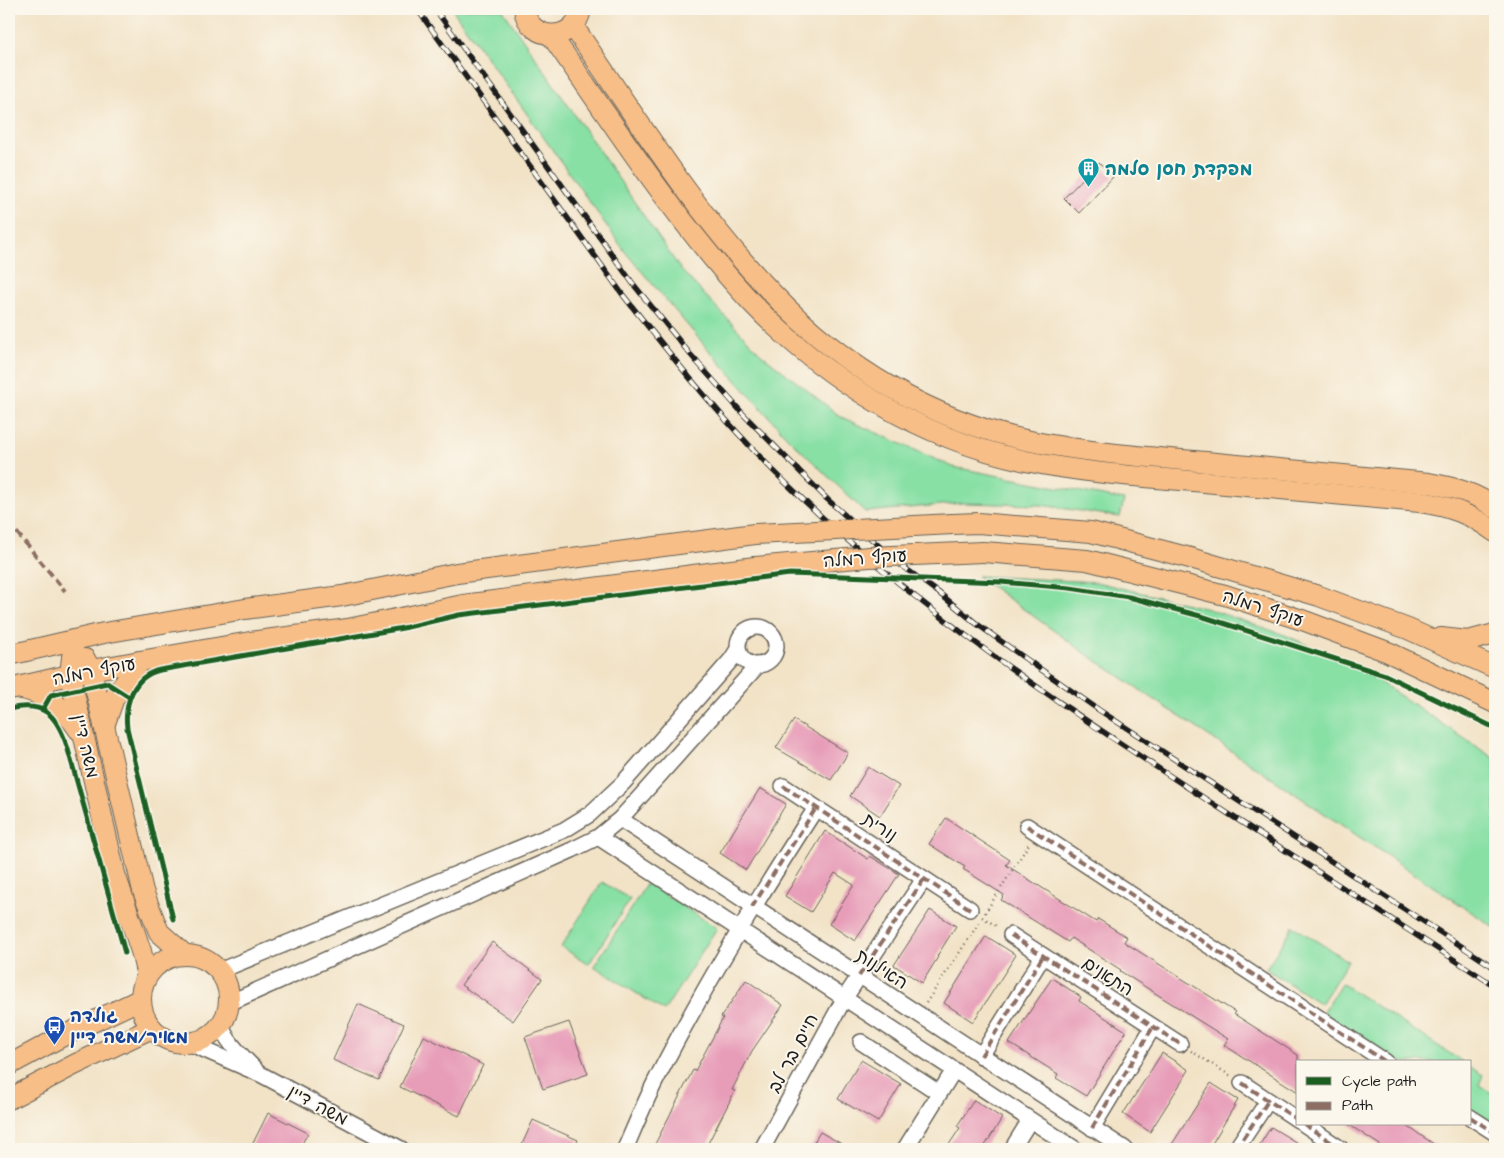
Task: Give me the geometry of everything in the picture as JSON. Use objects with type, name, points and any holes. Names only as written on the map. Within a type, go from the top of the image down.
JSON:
[{"type":"main road","points":[[524,9],[526,17],[532,26],[541,32],[552,35],[563,32],[577,18],[682,184],[727,243],[772,294],[818,338],[858,368],[917,403],[972,425],[1034,442],[1101,453],[1450,486],[1472,494],[1495,508]]},
{"type":"main road","points":[[552,35],[660,190],[706,250],[752,303],[800,348],[850,386],[903,418],[961,442],[1023,460],[1092,472],[1426,503],[1460,511],[1479,520],[1495,532]]},
{"type":"main road","name":"עוקף רמלה","points":[[9,655],[74,640],[244,609],[342,596],[457,573],[755,534],[978,523],[1091,532],[1274,581],[1367,613],[1495,668]]},
{"type":"main road","name":"עוקף רמלה","points":[[9,689],[140,661],[250,642],[348,629],[463,606],[755,567],[869,557],[984,552],[1087,560],[1225,595],[1305,621],[1388,652],[1495,703]]},
{"type":"main road","points":[[1421,635],[1468,641],[1495,634]]},
{"type":"main road","name":"משה דיין","points":[[74,640],[91,670],[150,913],[159,932],[184,955]]},
{"type":"main road","name":"משה דיין","points":[[74,640],[70,675],[83,736],[115,874],[147,976]]},
{"type":"main road","points":[[104,726],[114,698],[140,661]]},
{"type":"main road","points":[[9,689],[36,692],[54,701],[70,717],[83,736]]},
{"type":"main road","points":[[184,955],[198,957],[210,962],[219,971],[225,980],[229,1002],[227,1014],[213,1034],[202,1040],[189,1043],[175,1042],[162,1037],[152,1028],[142,1009],[141,998],[142,987],[154,967],[172,957],[184,955]]},
{"type":"main road","points":[[9,1065],[141,998]]},
{"type":"main road","points":[[9,1099],[74,1065],[152,1028]]},
{"type":"street","points":[[219,971],[564,830],[590,814],[623,783],[731,660],[738,649],[740,637],[749,628],[761,626],[772,633],[777,644],[774,656],[769,661],[758,665],[620,819],[598,837],[229,1002]]},
{"type":"street","points":[[738,649],[745,661],[758,665]]},
{"type":"street","name":"נורית","points":[[783,786],[976,913]]},
{"type":"street","points":[[625,1149],[662,1067],[752,907],[816,808]]},
{"type":"street","name":"האילנות","points":[[620,819],[1125,1149]]},
{"type":"street","points":[[1032,829],[1383,1060]]},
{"type":"street","points":[[598,837],[1075,1149]]},
{"type":"street","points":[[859,976],[924,879]]},
{"type":"street","name":"התאנים","points":[[1011,935],[1180,1044]]},
{"type":"street","points":[[981,1056],[1043,956]]},
{"type":"street","name":"חיים בר לב","points":[[762,1149],[844,999],[859,976]]},
{"type":"street","name":"משה דיין","points":[[221,1024],[231,1042],[262,1075]]},
{"type":"street","points":[[1092,1128],[1153,1027]]},
{"type":"street","points":[[861,1042],[939,1094]]},
{"type":"street","name":"משה דיין","points":[[189,1043],[262,1075],[401,1149]]},
{"type":"street","points":[[905,1149],[954,1070]]},
{"type":"street","points":[[1242,1083],[1296,1119]]},
{"type":"street","points":[[1236,1149],[1268,1101]]},
{"type":"street","points":[[1472,1118],[1495,1133]]},
{"type":"street","points":[[1012,1149],[1030,1120]]},
{"type":"street","points":[[1307,1126],[1341,1149]]},
{"type":"path","points":[[919,1015],[976,913],[1032,829]]},
{"type":"path","points":[[976,913],[1011,935]]},
{"type":"path","points":[[1180,1044],[1242,1083]]},
{"type":"green space","points":[[452,9],[502,9],[681,270],[760,353],[841,417],[953,467],[1124,500],[1120,517],[1041,505],[963,503],[865,512],[788,438],[706,347],[626,253]]},
{"type":"green space","points":[[977,576],[1096,582],[1208,609],[1285,635],[1362,670],[1495,759],[1495,928],[1085,653]]},
{"type":"green space","points":[[602,882],[630,899],[589,964],[561,947]]},
{"type":"green space","points":[[647,883],[717,928],[664,1011],[594,966]]},
{"type":"green space","points":[[1293,926],[1348,961],[1321,1004],[1266,969]]},
{"type":"green space","points":[[1341,983],[1460,1060],[1383,1060],[1320,1019]]},
{"type":"green space","points":[[1472,1068],[1483,1075],[1479,1085],[1495,1095],[1495,1133],[1472,1118]]},
{"type":"building","name":"מפקדת חסן סלמה","points":[[1099,162],[1113,177],[1079,213],[1064,198]]},
{"type":"building","points":[[794,720],[848,753],[831,780],[776,748]]},
{"type":"building","points":[[868,767],[899,786],[880,816],[850,796]]},
{"type":"building","points":[[760,788],[786,804],[746,870],[720,853]]},
{"type":"building","points":[[946,818],[1010,860],[1006,865],[1096,922],[1098,919],[1127,937],[1124,942],[1235,1012],[1234,1014],[1298,1055],[1298,1060],[1296,1060],[1296,1091],[1224,1045],[1228,1039],[1071,938],[1068,942],[1001,900],[1004,895],[963,869],[965,867],[929,844]]},
{"type":"building","points":[[825,831],[868,859],[870,856],[899,874],[855,941],[829,924],[854,885],[835,873],[811,912],[785,896]]},
{"type":"building","points":[[930,910],[956,926],[922,983],[894,965]]},
{"type":"building","points":[[986,936],[1016,955],[973,1022],[944,1003]]},
{"type":"building","points":[[492,942],[542,979],[513,1021],[461,985]]},
{"type":"building","points":[[1052,978],[1081,997],[1079,1001],[1126,1031],[1086,1096],[1056,1078],[1058,1074],[1009,1043]]},
{"type":"building","points":[[746,980],[783,1005],[752,1051],[732,1090],[735,1091],[705,1149],[660,1149],[654,1146],[693,1070],[695,1071],[723,1018],[721,1017]]},
{"type":"building","points":[[358,1004],[404,1024],[379,1080],[333,1060]]},
{"type":"building","points":[[569,1022],[588,1074],[543,1089],[525,1037]]},
{"type":"building","points":[[424,1036],[483,1065],[459,1116],[400,1087]]},
{"type":"building","points":[[1162,1053],[1189,1070],[1150,1132],[1123,1114]]},
{"type":"building","points":[[861,1060],[901,1084],[878,1122],[838,1099]]},
{"type":"building","points":[[1211,1083],[1238,1100],[1213,1142],[1208,1149],[1169,1149]]},
{"type":"building","points":[[974,1100],[1002,1118],[983,1149],[946,1149],[960,1128],[957,1126]]},
{"type":"building","points":[[268,1113],[308,1133],[299,1149],[250,1149]]},
{"type":"building","points":[[533,1120],[578,1140],[574,1149],[520,1149]]},
{"type":"building","points":[[1351,1126],[1407,1126],[1441,1149],[1386,1149]]},
{"type":"building","points":[[1271,1127],[1307,1149],[1257,1149]]},
{"type":"building","points":[[820,1132],[851,1149],[810,1149]]},
{"type":"railway","points":[[417,9],[623,295],[662,344],[766,464],[837,531],[937,614],[1043,691],[1152,764],[1495,986]]},
{"type":"railway","points":[[435,9],[634,285],[690,354],[744,415],[827,499],[898,563],[1026,659],[1099,710],[1495,968]]},
{"type":"marked path","points":[[9,523],[65,591]]},
{"type":"marked path","points":[[783,786],[970,909]]},
{"type":"marked path","points":[[752,907],[816,808]]},
{"type":"marked path","points":[[1027,826],[1383,1060]]},
{"type":"marked path","points":[[859,976],[924,879]]},
{"type":"marked path","points":[[1011,935],[1180,1044]]},
{"type":"marked path","points":[[981,1056],[1043,956]]},
{"type":"marked path","points":[[1092,1128],[1153,1027]]},
{"type":"marked path","points":[[1242,1083],[1296,1119]]},
{"type":"marked path","points":[[1236,1149],[1268,1101]]},
{"type":"marked path","points":[[1472,1118],[1495,1133]]},
{"type":"marked path","points":[[1307,1126],[1341,1149]]},
{"type":"cycle path","points":[[173,919],[127,728],[126,719],[129,701],[132,692],[143,678],[160,670],[403,628],[459,615],[790,574],[1001,582],[1070,588],[1129,597],[1204,617],[1385,675],[1495,728]]},
{"type":"cycle path","points":[[43,709],[51,695],[107,683],[129,697]]},
{"type":"cycle path","points":[[9,709],[31,707],[47,712],[63,735],[125,953]]},
{"type":"place","name":"מפקדת חסן סלמה","points":[[1089,188]]},
{"type":"place","name":"גולדה מאיר/משה דיין","points":[[54,1045]]}]
